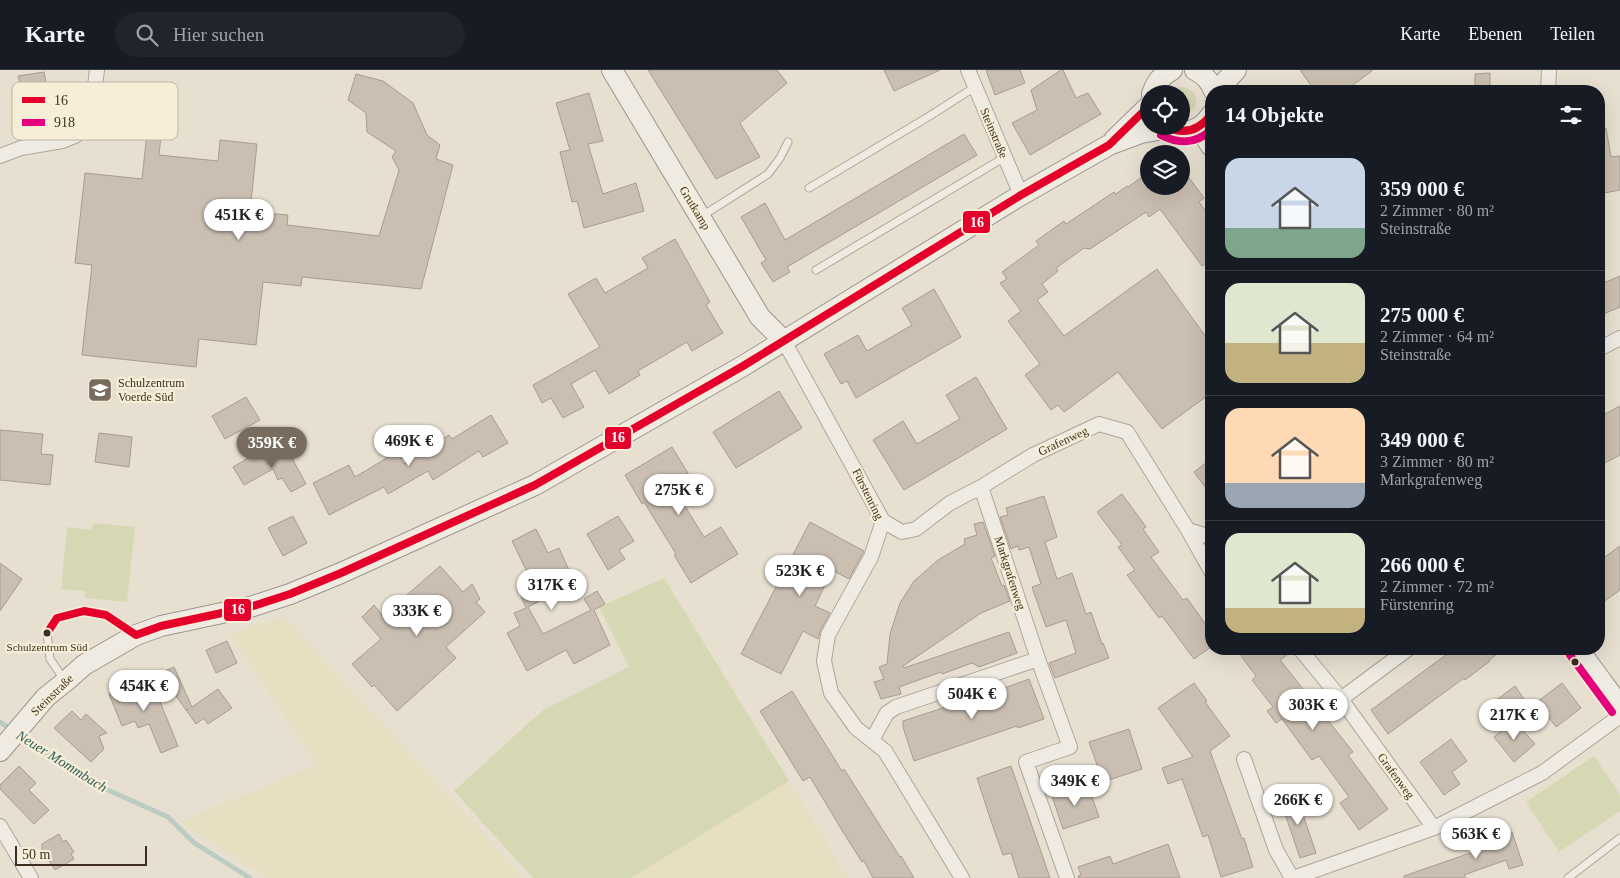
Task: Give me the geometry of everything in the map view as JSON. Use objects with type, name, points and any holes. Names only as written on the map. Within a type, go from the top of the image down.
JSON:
[{"type":"street","name":"Grutkamp","points":[[612,70],[760,317],[784,341]]},
{"type":"street","name":"Steinstraße","points":[[968,70],[1021,195]]},
{"type":"street","points":[[1155,85],[1163,75],[1172,70]]},
{"type":"street","points":[[1223,85],[1236,70]]},
{"type":"street","points":[[1548,70],[1548,85]]},
{"type":"street","points":[[1203,71],[1212,85]]},
{"type":"street","name":"Steinstraße","points":[[1109,145],[1140,115]]},
{"type":"street","name":"Steinstraße","points":[[1190,131],[1205,122]]},
{"type":"street","name":"Steinstraße","points":[[3,747],[46,698],[84,665],[136,635],[161,626],[250,606],[290,594],[341,573],[535,485],[784,341],[1021,195],[1109,145],[1140,133]]},
{"type":"street","points":[[0,156],[21,148],[65,140]]},
{"type":"street","points":[[1605,346],[1620,338]]},
{"type":"street","name":"Fürstenring","points":[[784,341],[884,521],[871,557],[828,636],[824,661],[831,693],[856,728],[885,751],[962,878]]},
{"type":"street","name":"Grafenweg","points":[[884,521],[902,532],[916,529],[950,503],[981,487],[1033,455],[1099,424],[1127,432],[1205,560]]},
{"type":"street","name":"Markgrafenweg","points":[[981,487],[1038,659],[1070,747],[1026,762],[1067,878]]},
{"type":"street","points":[[1188,530],[1205,535]]},
{"type":"street","name":"Grafenweg","points":[[1305,655],[1341,699],[1434,828]]},
{"type":"street","points":[[1341,699],[1400,655]]},
{"type":"street","points":[[1582,655],[1620,706]]},
{"type":"street","points":[[872,740],[887,714],[896,707],[1038,659]]},
{"type":"street","points":[[1244,759],[1276,850],[1293,878],[1434,828],[1542,773],[1620,716]]},
{"type":"street","points":[[0,826],[31,878]]},
{"type":"lane","points":[[809,188],[975,87]]},
{"type":"lane","points":[[700,217],[768,174],[780,158],[788,142]]},
{"type":"lane","points":[[816,270],[1005,157]]},
{"type":"lane","points":[[66,681],[50,659],[47,633],[57,618],[84,611],[106,615],[136,635]]},
{"type":"lane","points":[[1568,878],[1620,838]]},
{"type":"shaded area","points":[[284,617],[524,878],[268,878],[180,822],[317,764],[230,633]]},
{"type":"shaded area","points":[[789,781],[848,878],[631,878]]},
{"type":"green space","points":[[1190,90],[1197,100],[1193,110],[1190,112]]},
{"type":"green space","points":[[93,523],[135,527],[127,602],[85,598],[85,591],[61,589],[67,527],[92,530]]},
{"type":"green space","points":[[664,578],[789,781],[631,878],[533,878],[454,791],[543,710],[629,667],[599,607]]},
{"type":"green space","points":[[1594,756],[1620,795],[1620,811],[1559,852],[1526,802]]},
{"type":"building","points":[[648,70],[777,70],[787,83],[740,123],[760,157],[716,179]]},
{"type":"building","points":[[884,70],[940,70],[894,91]]},
{"type":"building","points":[[986,70],[1020,70],[1025,83],[995,95]]},
{"type":"building","points":[[1063,70],[1076,98],[1088,93],[1101,114],[1030,155],[1012,123],[1037,110],[1031,90]]},
{"type":"building","points":[[1300,70],[1373,70],[1353,85],[1311,85]]},
{"type":"building","points":[[44,72],[46,82],[20,82],[18,76]]},
{"type":"building","points":[[1490,73],[1490,85],[1475,85],[1475,74]]},
{"type":"building","points":[[356,74],[383,81],[413,103],[427,135],[440,145],[436,159],[453,165],[421,289],[302,277],[301,286],[263,282],[256,345],[199,339],[196,367],[82,355],[92,265],[75,263],[85,173],[142,179],[146,140],[160,140],[159,155],[218,161],[220,140],[257,144],[250,212],[288,215],[287,225],[379,236],[399,170],[392,157],[396,151],[367,132],[366,113],[348,100]]},
{"type":"building","points":[[589,93],[603,141],[588,144],[603,194],[636,183],[644,211],[584,228],[577,201],[572,202],[560,152],[570,150],[556,103]]},
{"type":"building","points":[[1605,128],[1611,157],[1620,156],[1620,190],[1605,193]]},
{"type":"building","points":[[964,134],[977,155],[787,267],[790,272],[773,282],[761,263],[766,260],[741,217],[765,203],[785,240]]},
{"type":"building","points":[[1140,178],[1140,195],[1190,195],[1190,179],[1204,198],[1199,202],[1205,210],[1205,264],[1202,266],[1160,209],[1149,217],[1146,212],[1090,249],[1084,248],[1056,268],[1058,271],[1042,284],[1048,292],[1037,300],[1064,336],[1157,269],[1205,336],[1205,397],[1162,429],[1118,372],[1064,412],[1058,405],[1051,410],[1025,375],[1040,364],[1008,321],[1021,311],[1000,283],[1007,279],[1002,272],[1039,245],[1036,241],[1064,221],[1066,224],[1114,192],[1116,194]]},
{"type":"building","points":[[675,239],[710,302],[706,305],[723,333],[692,351],[687,342],[638,371],[640,375],[609,394],[595,370],[571,384],[584,407],[563,418],[551,398],[542,403],[533,385],[600,347],[568,294],[596,278],[605,293],[648,268],[642,258]]},
{"type":"building","points":[[1620,276],[1620,307],[1605,313],[1605,282]]},
{"type":"building","points":[[934,289],[961,337],[856,398],[847,381],[841,384],[824,354],[858,335],[867,351],[912,325],[902,308]]},
{"type":"building","points":[[976,377],[1007,429],[904,490],[873,440],[903,421],[917,444],[960,419],[946,395]]},
{"type":"building","points":[[779,391],[802,428],[736,468],[713,432]]},
{"type":"building","points":[[246,397],[260,420],[225,439],[212,416]]},
{"type":"building","points":[[1620,406],[1620,455],[1605,463],[1605,414]]},
{"type":"building","points":[[491,415],[508,443],[483,457],[479,451],[433,480],[428,471],[388,494],[384,487],[329,515],[313,483],[349,465],[355,477],[397,452],[404,464],[449,435],[452,439]]},
{"type":"building","points":[[0,430],[43,434],[41,454],[53,455],[50,485],[0,480]]},
{"type":"building","points":[[99,433],[132,437],[129,467],[95,462]]},
{"type":"building","points":[[285,445],[306,484],[291,492],[282,478],[278,480],[273,469],[244,485],[233,467],[250,457],[253,461]]},
{"type":"building","points":[[672,447],[689,475],[672,485],[683,503],[704,537],[721,527],[738,554],[691,583],[674,555],[676,554],[625,475]]},
{"type":"building","points":[[1205,464],[1205,487],[1194,472]]},
{"type":"building","points":[[1122,494],[1146,527],[1143,529],[1159,552],[1151,557],[1183,600],[1187,598],[1205,624],[1205,651],[1194,659],[1162,616],[1159,618],[1127,575],[1135,570],[1118,547],[1122,545],[1097,512]]},
{"type":"building","points":[[1044,496],[1057,537],[1045,542],[1057,579],[1072,573],[1086,614],[1091,612],[1109,658],[1055,678],[1049,663],[1076,653],[1066,620],[1046,627],[1032,587],[1041,584],[1029,547],[1019,550],[1018,546],[1011,549],[1000,517],[1008,515],[1006,508]]},
{"type":"building","points":[[293,516],[307,543],[283,556],[268,528]]},
{"type":"building","points":[[618,516],[634,541],[619,550],[625,559],[608,570],[587,534]]},
{"type":"building","points":[[810,522],[864,551],[849,579],[832,570],[815,606],[830,613],[820,631],[818,639],[803,631],[781,674],[741,654]]},
{"type":"building","points":[[983,522],[995,556],[991,558],[1010,601],[981,613],[903,666],[904,668],[1009,632],[1017,653],[979,667],[972,663],[942,674],[941,672],[899,687],[901,694],[881,699],[874,682],[884,679],[879,667],[887,664],[890,634],[900,603],[914,581],[938,560],[965,544],[964,539],[977,535],[974,524]]},
{"type":"building","points":[[536,529],[548,553],[559,548],[569,570],[543,582],[549,596],[528,607],[543,634],[591,610],[584,599],[597,591],[605,604],[594,610],[610,645],[574,664],[566,650],[527,671],[507,633],[520,626],[514,613],[526,608],[518,589],[532,582],[512,541]]},
{"type":"building","points":[[1620,546],[1620,590],[1605,601],[1605,557]]},
{"type":"building","points":[[0,563],[22,579],[0,611]]},
{"type":"building","points":[[440,566],[463,592],[472,584],[480,599],[476,602],[485,612],[446,647],[456,658],[397,711],[352,664],[381,639],[362,617],[374,605],[383,616]]},
{"type":"building","points":[[227,641],[237,663],[216,673],[206,650]]},
{"type":"building","points":[[1240,655],[1287,655],[1280,660],[1353,752],[1348,755],[1388,809],[1359,830],[1340,803],[1349,797],[1319,756],[1312,760],[1282,719],[1276,723],[1267,711],[1273,707],[1252,680],[1256,676]]},
{"type":"building","points":[[1446,655],[1496,655],[1465,680],[1464,678],[1388,734],[1371,710]]},
{"type":"building","points":[[174,667],[192,707],[218,689],[232,708],[208,724],[204,718],[196,724],[160,673]]},
{"type":"building","points":[[150,677],[178,746],[161,753],[149,724],[138,728],[135,721],[122,726],[109,694]]},
{"type":"building","points":[[1029,679],[1044,719],[1018,728],[1017,726],[914,761],[903,727],[903,721],[952,705],[952,707]]},
{"type":"building","points":[[1194,683],[1207,701],[1205,702],[1230,736],[1210,751],[1242,839],[1244,838],[1253,867],[1221,877],[1208,835],[1203,837],[1182,779],[1168,784],[1162,768],[1193,757],[1158,708]]},
{"type":"building","points":[[1562,683],[1581,708],[1556,727],[1537,702]]},
{"type":"building","points":[[1515,686],[1524,699],[1504,714],[1494,702]]},
{"type":"building","points":[[792,691],[842,771],[844,769],[914,878],[873,878],[810,777],[803,781],[760,711]]},
{"type":"building","points":[[72,711],[81,720],[86,714],[107,733],[99,736],[104,749],[91,762],[54,728]]},
{"type":"building","points":[[1514,720],[1535,744],[1514,762],[1494,737]]},
{"type":"building","points":[[1129,729],[1142,769],[1103,782],[1089,742]]},
{"type":"building","points":[[1451,739],[1467,761],[1452,772],[1460,784],[1444,795],[1420,762]]},
{"type":"building","points":[[19,766],[36,783],[29,790],[49,810],[34,824],[0,789],[0,785]]},
{"type":"building","points":[[1011,766],[1050,878],[1019,878],[1011,853],[1003,855],[992,824],[977,778]]},
{"type":"building","points":[[1088,785],[1099,817],[1063,829],[1052,796]]},
{"type":"building","points":[[1296,794],[1316,853],[1300,858],[1280,799]]},
{"type":"building","points":[[1512,832],[1523,865],[1509,869],[1506,860],[1464,875],[1466,878],[1404,878],[1404,876],[1479,850],[1477,844]]},
{"type":"building","points":[[59,834],[63,842],[66,840],[74,852],[71,854],[74,859],[55,870],[42,850],[42,844]]},
{"type":"building","points":[[1168,844],[1180,878],[1079,878],[1078,876],[1081,875],[1078,867],[1110,856],[1113,864]]},
{"type":"waterway","name":"Neuer Mommbach","points":[[0,722],[12,730]]},
{"type":"waterway","name":"Neuer Mommbach","points":[[19,735],[97,785],[168,817],[193,842],[250,878]]},
{"type":"transit line","name":"16","points":[[47,633],[57,618],[84,611],[106,615],[136,635],[161,626],[250,607],[290,594],[341,573],[535,485],[743,366],[1021,195],[1109,145],[1140,115]]},
{"type":"transit line","name":"16","points":[[1190,130],[1205,121]]},
{"type":"transit line","name":"918","points":[[1161,135],[1180,141],[1193,140],[1205,135]]},
{"type":"transit line","name":"918","points":[[1570,655],[1612,712]]},
{"type":"place","name":"Schulzentrum Voerde Süd","points":[[100,390]]},
{"type":"place","name":"Schulzentrum Süd","points":[[47,633]]}]
